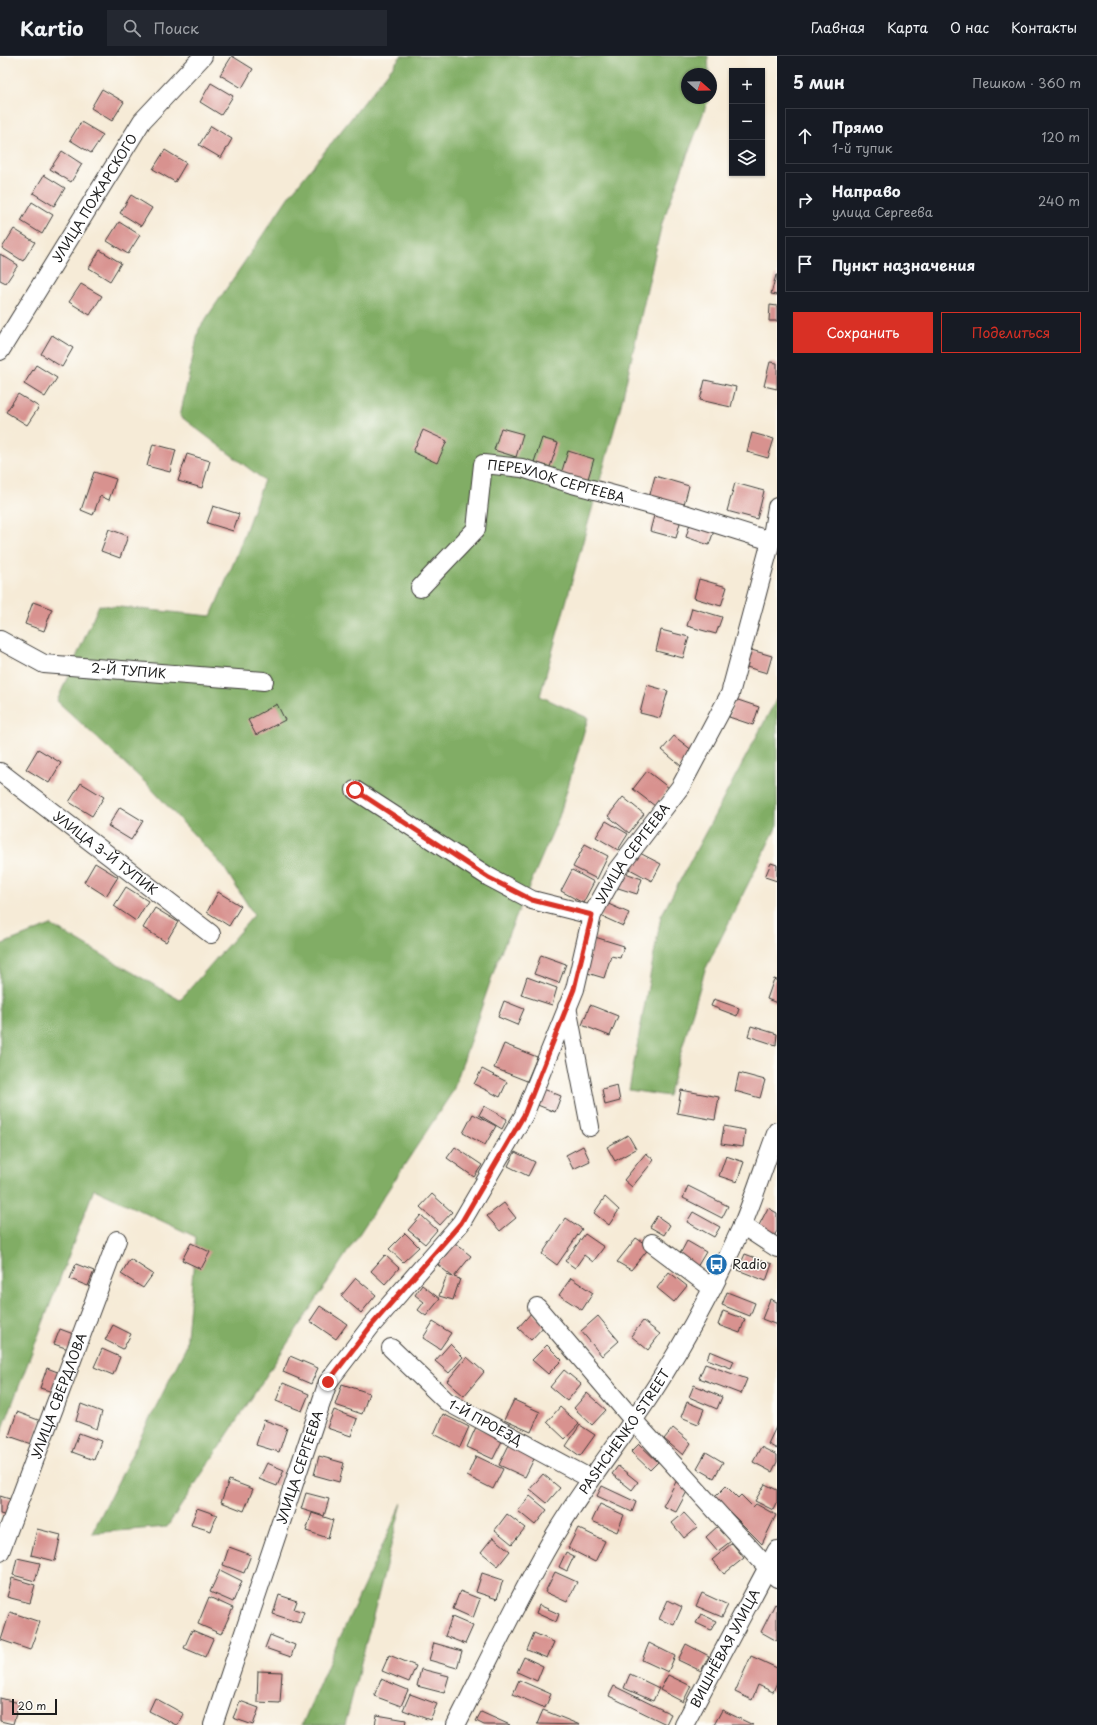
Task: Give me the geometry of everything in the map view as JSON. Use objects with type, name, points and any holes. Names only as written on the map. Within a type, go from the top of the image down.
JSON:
[{"type":"street","name":"УЛИЦА ПОЖАРСКОГО","points":[[0,351],[142,121],[203,56]]},
{"type":"street","name":"ПЕРЕУЛОК СЕРГЕЕВА","points":[[420,588],[476,529],[483,464],[522,468],[569,483],[688,515],[771,541]]},
{"type":"street","name":"УЛИЦА СЕРГЕЕВА","points":[[213,1725],[328,1382],[371,1326],[461,1223],[524,1115],[574,989],[592,915],[617,870],[681,786],[730,694],[771,541],[777,507]]},
{"type":"street","name":"2-Й ТУПИК","points":[[0,640],[44,664],[264,681]]},
{"type":"street","name":"УЛИЦА 3-Й ТУПИК","points":[[0,772],[211,934]]},
{"type":"street","points":[[355,790],[489,878],[532,900],[592,915]]},
{"type":"street","points":[[567,1007],[590,1127]]},
{"type":"street","name":"PASHCHENKO STREET","points":[[456,1725],[550,1542],[591,1479],[634,1421],[673,1360],[712,1288],[742,1225],[777,1131]]},
{"type":"street","points":[[742,1225],[777,1248]]},
{"type":"street","name":"УЛИЦА СВЕРДЛОВА","points":[[0,1552],[117,1240]]},
{"type":"street","points":[[652,1243],[712,1288]]},
{"type":"street","points":[[537,1307],[634,1421],[773,1573]]},
{"type":"street","name":"1-Й ПРОЕЗД","points":[[391,1348],[446,1401],[591,1479]]},
{"type":"street","name":"ВИШНЁВАЯ УЛИЦА","points":[[684,1725],[773,1573],[777,1550]]},
{"type":"green space","points":[[401,56],[708,56],[709,68],[681,68],[681,104],[707,104],[662,223],[621,405],[540,696],[588,718],[559,817],[498,959],[453,1091],[167,1527],[92,1533],[186,1347],[196,1237],[94,1189],[0,1436],[0,945],[51,925],[180,1000],[254,915],[223,866],[148,785],[57,701],[99,605],[211,616],[236,557],[264,480],[180,416],[199,329],[289,196]]},
{"type":"green space","points":[[777,698],[777,826],[705,970],[668,1096],[629,1090],[661,916]]},
{"type":"green space","points":[[402,1503],[345,1725],[302,1725],[330,1659]]},
{"type":"building","points":[[232,56],[253,69],[242,88],[220,75]]},
{"type":"building","points":[[211,83],[233,96],[221,115],[200,102]]},
{"type":"building","points":[[102,89],[124,102],[112,121],[91,108]]},
{"type":"building","points":[[81,122],[103,135],[91,153],[70,140]]},
{"type":"building","points":[[211,126],[232,139],[221,158],[199,145]]},
{"type":"building","points":[[165,150],[186,163],[175,182],[153,169]]},
{"type":"building","points":[[62,151],[82,164],[71,182],[50,169]]},
{"type":"building","points":[[44,175],[65,188],[54,206],[33,193]]},
{"type":"building","points":[[131,195],[152,208],[141,226],[120,213]]},
{"type":"building","points":[[32,202],[53,215],[42,234],[21,221]]},
{"type":"building","points":[[119,222],[140,235],[128,254],[107,241]]},
{"type":"building","points":[[14,229],[35,242],[23,261],[2,248]]},
{"type":"building","points":[[100,250],[121,263],[110,281],[89,268]]},
{"type":"building","points":[[0,254],[18,265],[6,283],[0,280]]},
{"type":"building","points":[[777,275],[777,295],[771,294]]},
{"type":"building","points":[[81,284],[102,296],[90,315],[69,302]]},
{"type":"building","points":[[770,305],[777,306],[777,321],[769,321]]},
{"type":"building","points":[[52,335],[73,348],[62,367],[41,354]]},
{"type":"building","points":[[770,362],[777,363],[777,389],[764,386]]},
{"type":"building","points":[[36,365],[57,378],[45,397],[24,384]]},
{"type":"building","points":[[705,380],[736,387],[731,407],[700,400]]},
{"type":"building","points":[[18,394],[39,407],[27,425],[6,412]]},
{"type":"building","points":[[501,428],[523,434],[516,457],[494,450]]},
{"type":"building","points":[[423,430],[447,441],[437,463],[413,452]]},
{"type":"building","points":[[752,433],[774,439],[768,458],[747,452]]},
{"type":"building","points":[[542,438],[558,443],[550,467],[534,462]]},
{"type":"building","points":[[153,444],[176,450],[170,472],[147,466]]},
{"type":"building","points":[[568,451],[594,459],[587,482],[561,474]]},
{"type":"building","points":[[187,454],[210,461],[202,488],[178,481]]},
{"type":"building","points":[[94,472],[116,479],[109,500],[100,496],[93,515],[81,510]]},
{"type":"building","points":[[655,476],[689,486],[683,508],[649,498]]},
{"type":"building","points":[[735,483],[764,491],[757,519],[727,511]]},
{"type":"building","points":[[213,506],[239,514],[233,531],[207,523]]},
{"type":"building","points":[[655,512],[681,519],[676,538],[650,531]]},
{"type":"building","points":[[691,520],[715,528],[709,545],[686,537]]},
{"type":"building","points":[[109,529],[128,536],[120,558],[101,551]]},
{"type":"building","points":[[699,579],[727,587],[721,606],[694,598]]},
{"type":"building","points":[[33,602],[52,609],[44,631],[25,624]]},
{"type":"building","points":[[692,608],[722,617],[716,634],[687,626]]},
{"type":"building","points":[[661,630],[689,637],[683,658],[656,651]]},
{"type":"building","points":[[748,649],[772,656],[767,673],[743,666]]},
{"type":"building","points":[[647,685],[668,691],[660,718],[640,713]]},
{"type":"building","points":[[735,699],[759,707],[753,725],[729,717]]},
{"type":"building","points":[[277,704],[285,720],[256,735],[248,720]]},
{"type":"building","points":[[674,736],[693,751],[681,766],[662,750]]},
{"type":"building","points":[[38,749],[61,763],[49,783],[26,769]]},
{"type":"building","points":[[647,771],[669,788],[655,806],[633,789]]},
{"type":"building","points":[[81,783],[104,797],[92,816],[69,802]]},
{"type":"building","points":[[623,797],[644,814],[629,833],[608,816]]},
{"type":"building","points":[[120,807],[143,821],[131,840],[108,826]]},
{"type":"building","points":[[606,821],[628,834],[618,850],[596,837]]},
{"type":"building","points":[[585,844],[608,856],[597,879],[573,867]]},
{"type":"building","points":[[634,850],[661,864],[652,881],[626,867]]},
{"type":"building","points":[[95,863],[118,877],[106,896],[84,882]]},
{"type":"building","points":[[771,863],[777,865],[777,881],[765,877]]},
{"type":"building","points":[[572,870],[594,882],[583,903],[561,891]]},
{"type":"building","points":[[620,871],[642,879],[637,894],[615,887]]},
{"type":"building","points":[[126,887],[148,901],[136,921],[114,906]]},
{"type":"building","points":[[218,892],[241,906],[229,926],[207,912]]},
{"type":"building","points":[[606,903],[629,913],[623,926],[601,916]]},
{"type":"building","points":[[155,908],[178,922],[166,942],[143,928]]},
{"type":"building","points":[[595,937],[624,946],[620,958],[611,956],[604,978],[584,972]]},
{"type":"building","points":[[541,955],[566,964],[559,983],[534,974]]},
{"type":"building","points":[[527,977],[557,988],[552,1005],[521,995]]},
{"type":"building","points":[[774,979],[777,980],[777,1003],[767,999]]},
{"type":"building","points":[[714,999],[739,1008],[737,1016],[711,1006]]},
{"type":"building","points":[[504,1001],[524,1009],[517,1025],[498,1017]]},
{"type":"building","points":[[590,1005],[618,1016],[610,1036],[582,1025]]},
{"type":"building","points":[[751,1026],[777,1034],[776,1045],[748,1036]]},
{"type":"building","points":[[504,1044],[537,1057],[527,1081],[494,1068]]},
{"type":"building","points":[[482,1069],[507,1082],[500,1097],[474,1084]]},
{"type":"building","points":[[739,1073],[765,1080],[760,1098],[735,1091]]},
{"type":"building","points":[[617,1085],[620,1101],[605,1105],[602,1089]]},
{"type":"building","points":[[541,1088],[561,1096],[555,1112],[535,1104]]},
{"type":"building","points":[[681,1090],[719,1097],[715,1120],[677,1113]]},
{"type":"building","points":[[484,1106],[507,1119],[502,1129],[479,1115]]},
{"type":"building","points":[[473,1114],[496,1126],[485,1145],[463,1133]]},
{"type":"building","points":[[724,1126],[745,1130],[743,1147],[721,1144]]},
{"type":"building","points":[[628,1135],[636,1149],[615,1161],[607,1147]]},
{"type":"building","points":[[583,1146],[590,1161],[573,1169],[566,1155]]},
{"type":"building","points":[[455,1147],[482,1165],[474,1177],[447,1158]]},
{"type":"building","points":[[515,1152],[535,1162],[528,1176],[508,1166]]},
{"type":"building","points":[[646,1153],[654,1160],[632,1187],[624,1180]]},
{"type":"building","points":[[726,1156],[744,1162],[737,1182],[719,1176]]},
{"type":"building","points":[[688,1186],[728,1206],[722,1218],[683,1198]]},
{"type":"building","points":[[432,1194],[452,1212],[440,1225],[420,1207]]},
{"type":"building","points":[[605,1197],[619,1210],[609,1225],[594,1213]]},
{"type":"building","points":[[504,1203],[516,1218],[500,1231],[487,1216]]},
{"type":"building","points":[[768,1208],[777,1213],[777,1231],[772,1240],[756,1231]]},
{"type":"building","points":[[693,1212],[720,1227],[714,1237],[687,1222]]},
{"type":"building","points":[[421,1215],[437,1230],[425,1244],[408,1230]]},
{"type":"building","points":[[657,1216],[670,1225],[664,1235],[650,1227]]},
{"type":"building","points":[[566,1218],[582,1229],[557,1265],[542,1254]]},
{"type":"building","points":[[405,1233],[419,1247],[403,1262],[389,1249]]},
{"type":"building","points":[[585,1234],[604,1247],[593,1262],[584,1255],[575,1268],[565,1261]]},
{"type":"building","points":[[636,1238],[650,1247],[631,1270],[617,1262]]},
{"type":"building","points":[[687,1241],[706,1252],[697,1267],[679,1256]]},
{"type":"building","points":[[191,1243],[210,1252],[201,1269],[182,1260]]},
{"type":"building","points":[[455,1243],[471,1256],[454,1277],[460,1279],[453,1300],[439,1296],[447,1275],[453,1277],[438,1265]]},
{"type":"building","points":[[745,1254],[772,1264],[766,1281],[738,1270]]},
{"type":"building","points":[[385,1255],[399,1268],[385,1284],[371,1271]]},
{"type":"building","points":[[130,1259],[153,1274],[143,1288],[121,1274]]},
{"type":"building","points":[[76,1264],[94,1271],[88,1286],[70,1279]]},
{"type":"building","points":[[669,1272],[687,1286],[674,1302],[657,1288]]},
{"type":"building","points":[[356,1278],[376,1295],[361,1313],[341,1296]]},
{"type":"building","points":[[571,1278],[593,1293],[582,1310],[559,1295]]},
{"type":"building","points":[[422,1285],[440,1299],[426,1316],[418,1310],[424,1302],[415,1295]]},
{"type":"building","points":[[727,1292],[755,1303],[750,1316],[722,1305]]},
{"type":"building","points":[[770,1299],[777,1302],[777,1325],[762,1319]]},
{"type":"building","points":[[320,1306],[347,1324],[336,1339],[310,1321]]},
{"type":"building","points":[[723,1311],[745,1319],[740,1333],[718,1325]]},
{"type":"building","points":[[532,1312],[545,1325],[531,1340],[518,1328]]},
{"type":"building","points":[[598,1316],[619,1341],[602,1356],[581,1331]]},
{"type":"building","points":[[643,1321],[660,1334],[648,1350],[631,1336]]},
{"type":"building","points":[[433,1322],[451,1333],[440,1349],[423,1338]]},
{"type":"building","points":[[113,1325],[131,1334],[123,1349],[105,1340]]},
{"type":"building","points":[[60,1329],[76,1335],[71,1350],[54,1344]]},
{"type":"building","points":[[450,1344],[463,1357],[449,1373],[435,1361]]},
{"type":"building","points":[[547,1345],[562,1360],[548,1374],[532,1360]]},
{"type":"building","points":[[102,1349],[120,1357],[113,1375],[94,1367]]},
{"type":"building","points":[[710,1351],[734,1361],[731,1368],[707,1359]]},
{"type":"building","points":[[290,1356],[318,1368],[311,1384],[283,1372]]},
{"type":"building","points":[[467,1357],[484,1372],[464,1396],[447,1381]]},
{"type":"building","points":[[705,1364],[747,1379],[741,1394],[699,1378]]},
{"type":"building","points":[[47,1368],[63,1374],[56,1393],[40,1388]]},
{"type":"building","points":[[564,1370],[581,1384],[567,1401],[550,1387]]},
{"type":"building","points":[[283,1383],[309,1394],[302,1411],[276,1401]]},
{"type":"building","points":[[342,1384],[369,1393],[362,1414],[335,1405]]},
{"type":"building","points":[[694,1385],[722,1397],[717,1409],[689,1397]]},
{"type":"building","points":[[587,1393],[606,1410],[592,1425],[574,1408]]},
{"type":"building","points":[[514,1400],[540,1412],[531,1432],[504,1420]]},
{"type":"building","points":[[687,1402],[704,1409],[698,1424],[681,1417]]},
{"type":"building","points":[[81,1404],[102,1412],[97,1429],[76,1421]]},
{"type":"building","points":[[560,1407],[579,1424],[565,1439],[547,1422]]},
{"type":"building","points":[[334,1410],[357,1419],[351,1436],[327,1428]]},
{"type":"building","points":[[17,1412],[41,1421],[32,1444],[9,1436]]},
{"type":"building","points":[[443,1414],[469,1427],[460,1447],[434,1434]]},
{"type":"building","points":[[264,1420],[287,1428],[279,1452],[256,1445]]},
{"type":"building","points":[[580,1425],[595,1435],[580,1456],[566,1446]]},
{"type":"building","points":[[777,1425],[777,1449],[768,1444]]},
{"type":"building","points":[[476,1427],[503,1439],[493,1459],[467,1447]]},
{"type":"building","points":[[673,1428],[691,1443],[683,1455],[664,1439]]},
{"type":"building","points":[[79,1433],[101,1441],[94,1460],[72,1452]]},
{"type":"building","points":[[639,1444],[658,1462],[650,1470],[631,1452]]},
{"type":"building","points":[[509,1445],[535,1457],[525,1477],[499,1465]]},
{"type":"building","points":[[761,1447],[777,1455],[777,1462],[772,1472],[753,1462]]},
{"type":"building","points":[[706,1452],[723,1462],[714,1478],[697,1468]]},
{"type":"building","points":[[319,1456],[344,1463],[339,1482],[314,1475]]},
{"type":"building","points":[[476,1456],[503,1469],[493,1489],[467,1476]]},
{"type":"building","points":[[267,1463],[284,1470],[277,1486],[259,1479]]},
{"type":"building","points":[[618,1466],[638,1482],[632,1490],[612,1474]]},
{"type":"building","points":[[543,1474],[560,1488],[547,1503],[530,1489]]},
{"type":"building","points":[[229,1480],[253,1489],[244,1511],[221,1502]]},
{"type":"building","points":[[677,1480],[690,1486],[676,1512],[663,1506]]},
{"type":"building","points":[[765,1484],[777,1490],[777,1502],[773,1510],[755,1501]]},
{"type":"building","points":[[602,1486],[636,1502],[632,1512],[597,1496]]},
{"type":"building","points":[[726,1486],[738,1498],[741,1495],[753,1507],[756,1504],[776,1515],[762,1544],[715,1497]]},
{"type":"building","points":[[306,1493],[329,1499],[324,1516],[301,1509]]},
{"type":"building","points":[[0,1496],[13,1500],[8,1516],[0,1514]]},
{"type":"building","points":[[530,1496],[547,1510],[535,1525],[518,1511]]},
{"type":"building","points":[[600,1504],[624,1515],[617,1532],[592,1521]]},
{"type":"building","points":[[197,1508],[217,1515],[211,1531],[191,1525]]},
{"type":"building","points":[[312,1513],[333,1520],[328,1538],[306,1531]]},
{"type":"building","points":[[684,1513],[697,1527],[684,1538],[672,1523]]},
{"type":"building","points":[[507,1514],[525,1528],[512,1544],[495,1530]]},
{"type":"building","points":[[718,1526],[731,1541],[718,1551],[706,1537]]},
{"type":"building","points":[[578,1528],[605,1541],[595,1562],[568,1548]]},
{"type":"building","points":[[37,1529],[61,1535],[55,1561],[31,1555]]},
{"type":"building","points":[[493,1537],[510,1551],[498,1566],[481,1552]]},
{"type":"building","points":[[732,1543],[744,1558],[724,1574],[712,1560]]},
{"type":"building","points":[[229,1547],[251,1555],[244,1573],[223,1565]]},
{"type":"building","points":[[566,1552],[574,1556],[567,1571],[559,1567]]},
{"type":"building","points":[[17,1558],[40,1563],[35,1581],[13,1575]]},
{"type":"building","points":[[220,1570],[242,1581],[233,1602],[210,1592]]},
{"type":"building","points":[[555,1572],[577,1582],[567,1602],[545,1592]]},
{"type":"building","points":[[482,1573],[503,1580],[497,1599],[476,1592]]},
{"type":"building","points":[[12,1578],[35,1585],[30,1603],[7,1597]]},
{"type":"building","points":[[460,1591],[480,1599],[473,1618],[453,1609]]},
{"type":"building","points":[[702,1593],[728,1605],[722,1617],[696,1606]]},
{"type":"building","points":[[279,1595],[297,1601],[294,1609],[304,1612],[300,1623],[273,1614]]},
{"type":"building","points":[[209,1597],[233,1608],[221,1634],[198,1624]]},
{"type":"building","points":[[668,1600],[682,1607],[674,1625],[659,1619]]},
{"type":"building","points":[[775,1604],[777,1605],[777,1641],[761,1632]]},
{"type":"building","points":[[539,1605],[559,1614],[556,1622],[536,1613]]},
{"type":"building","points":[[10,1612],[40,1622],[30,1650],[1,1640]]},
{"type":"building","points":[[701,1614],[716,1621],[711,1630],[696,1623]]},
{"type":"building","points":[[452,1617],[473,1626],[465,1644],[445,1636]]},
{"type":"building","points":[[192,1630],[213,1639],[205,1657],[184,1648]]},
{"type":"building","points":[[534,1633],[554,1642],[547,1658],[527,1650]]},
{"type":"building","points":[[270,1635],[295,1645],[291,1657],[265,1648]]},
{"type":"building","points":[[434,1643],[462,1651],[457,1668],[429,1660]]},
{"type":"building","points":[[649,1643],[675,1656],[668,1672],[642,1660]]},
{"type":"building","points":[[686,1644],[709,1656],[701,1671],[678,1660]]},
{"type":"building","points":[[389,1655],[416,1666],[409,1682],[382,1671]]},
{"type":"building","points":[[751,1656],[777,1668],[777,1682],[773,1692],[758,1685],[752,1700],[735,1692]]},
{"type":"building","points":[[524,1657],[543,1666],[537,1681],[517,1672]]},
{"type":"building","points":[[421,1669],[449,1676],[444,1693],[417,1686]]},
{"type":"building","points":[[258,1671],[282,1672],[280,1703],[257,1702]]},
{"type":"building","points":[[630,1674],[659,1688],[653,1701],[624,1688]]},
{"type":"building","points":[[668,1675],[691,1686],[683,1702],[660,1690]]},
{"type":"building","points":[[381,1679],[408,1690],[401,1706],[374,1696]]},
{"type":"building","points":[[519,1680],[551,1694],[545,1708],[513,1694]]},
{"type":"building","points":[[614,1686],[671,1714],[666,1724],[609,1696]]},
{"type":"building","points":[[410,1694],[437,1704],[430,1720],[403,1710]]},
{"type":"building","points":[[0,1698],[19,1703],[13,1724],[0,1721]]},
{"type":"building","points":[[155,1698],[184,1714],[178,1725],[149,1711]]},
{"type":"building","points":[[240,1701],[259,1708],[253,1725],[233,1718]]},
{"type":"building","points":[[543,1710],[580,1725],[537,1724]]},
{"type":"building","points":[[722,1710],[753,1725],[714,1725]]},
{"type":"building","points":[[481,1712],[510,1725],[484,1725],[476,1721]]},
{"type":"building","points":[[377,1715],[406,1720],[405,1725],[375,1725]]},
{"type":"place","name":"Radio","points":[[716,1264]]},
{"type":"route","points":[[328,1382],[371,1326],[461,1223],[524,1115],[574,989],[592,915],[532,900],[489,878],[355,790]]}]
